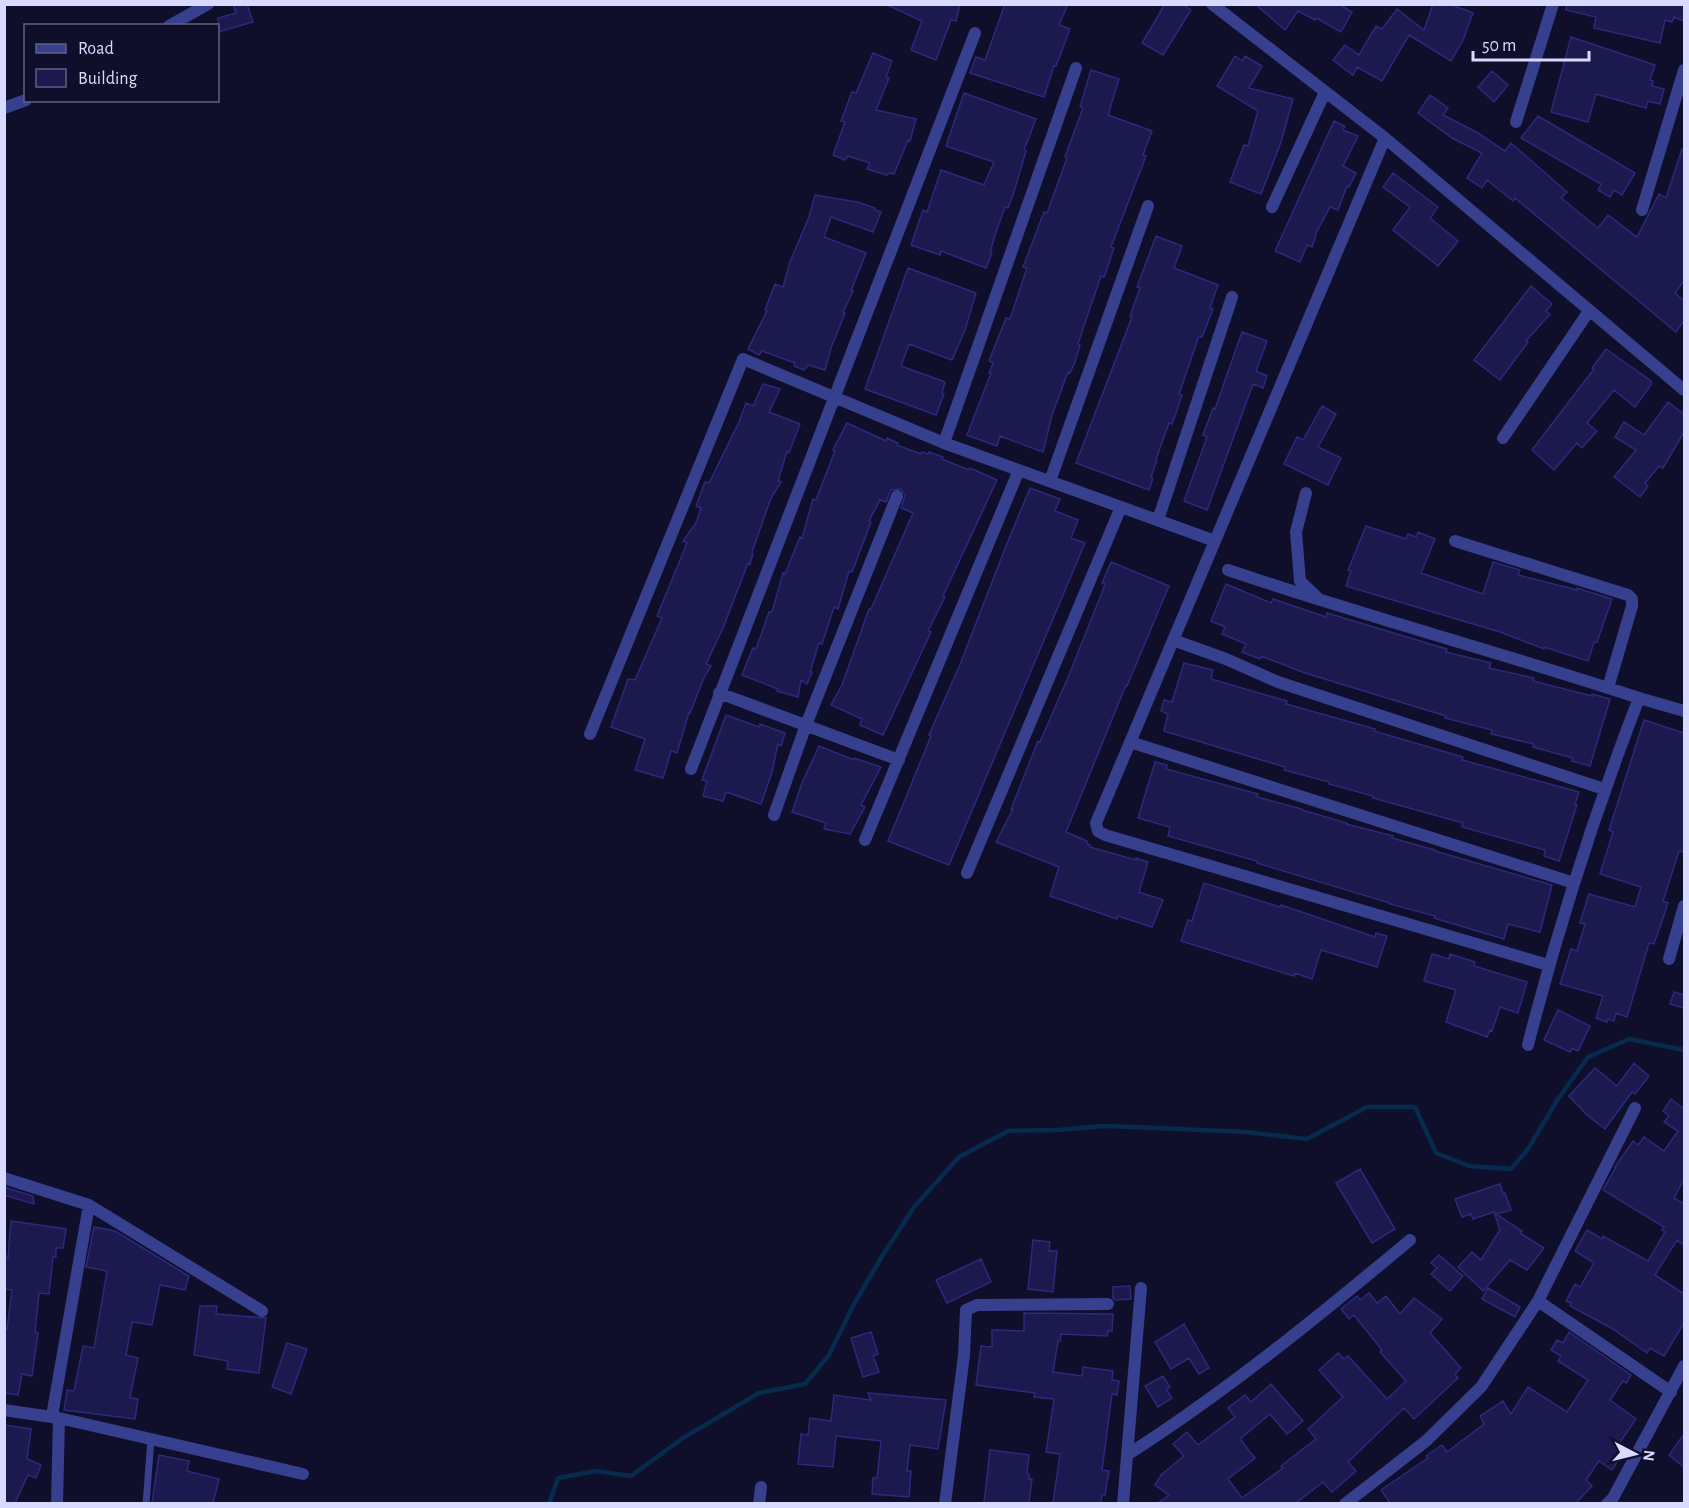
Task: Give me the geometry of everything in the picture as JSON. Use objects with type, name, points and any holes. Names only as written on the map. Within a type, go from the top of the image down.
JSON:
[{"type":"street","points":[[173,24],[208,4]]},
{"type":"street","points":[[1212,4],[1384,138],[1684,390]]},
{"type":"street","points":[[1516,122],[1553,4]]},
{"type":"street","points":[[691,769],[975,33]]},
{"type":"street","points":[[944,443],[1076,68]]},
{"type":"street","points":[[1642,210],[1684,70]]},
{"type":"street","points":[[1272,207],[1325,92]]},
{"type":"street","points":[[4,108],[24,101]]},
{"type":"street","points":[[1384,138],[1096,823],[1098,831],[1105,835],[1548,965]]},
{"type":"street","points":[[1050,481],[1148,206]]},
{"type":"street","points":[[1158,520],[1232,297]]},
{"type":"street","points":[[1503,438],[1590,311]]},
{"type":"street","points":[[590,734],[743,359],[944,443],[1215,540]]},
{"type":"street","points":[[865,840],[1019,470]]},
{"type":"street","points":[[1306,493],[1296,532],[1300,581],[1322,602]]},
{"type":"street","points":[[774,815],[806,725],[897,496]]},
{"type":"street","points":[[967,873],[1121,507]]},
{"type":"street","points":[[1455,541],[1628,595],[1632,599],[1632,606],[1608,688]]},
{"type":"street","points":[[1228,570],[1322,602],[1373,615],[1639,699],[1684,711]]},
{"type":"street","points":[[1173,640],[1226,659],[1278,682],[1604,789]]},
{"type":"street","points":[[719,693],[899,760]]},
{"type":"street","points":[[1528,1045],[1548,965],[1604,789],[1639,699]]},
{"type":"street","points":[[1130,742],[1574,883]]},
{"type":"street","points":[[1669,959],[1684,906]]},
{"type":"street","points":[[1345,1503],[1426,1441],[1481,1387],[1538,1301],[1635,1108]]},
{"type":"street","points":[[4,1178],[89,1205],[261,1311]]},
{"type":"street","points":[[57,1503],[56,1417],[89,1205]]},
{"type":"street","points":[[1127,1455],[1169,1428],[1303,1329],[1410,1240]]},
{"type":"street","points":[[1123,1503],[1141,1288]]},
{"type":"street","points":[[1538,1301],[1671,1392]]},
{"type":"street","points":[[945,1503],[964,1355],[966,1310],[977,1305],[1108,1304]]},
{"type":"street","points":[[1607,1503],[1613,1498],[1684,1366]]},
{"type":"street","points":[[4,1410],[56,1417],[303,1474]]},
{"type":"street","points":[[759,1503],[761,1487]]},
{"type":"lane","points":[[146,1503],[151,1439]]},
{"type":"building","points":[[233,4],[247,4],[253,22],[219,32],[218,18],[236,13]]},
{"type":"building","points":[[885,4],[960,4],[956,21],[951,20],[936,60],[911,50],[922,21]]},
{"type":"building","points":[[1005,4],[1068,4],[1059,25],[1070,29],[1044,97],[970,73],[976,57],[985,60]]},
{"type":"building","points":[[1165,4],[1182,4],[1191,10],[1163,55],[1142,43]]},
{"type":"building","points":[[1255,4],[1339,4],[1352,12],[1341,32],[1298,11],[1285,30]]},
{"type":"building","points":[[1433,4],[1449,4],[1473,13],[1463,40],[1451,61],[1409,35],[1382,81],[1357,67],[1353,75],[1333,60],[1345,45],[1359,55],[1376,26],[1382,29],[1397,9],[1424,30]]},
{"type":"building","points":[[1566,4],[1684,4],[1684,21],[1674,17],[1672,22],[1665,20],[1660,43],[1594,28],[1596,17],[1566,10]]},
{"type":"building","points":[[1571,37],[1655,65],[1650,80],[1653,81],[1652,86],[1664,89],[1660,104],[1648,101],[1646,108],[1596,94],[1588,122],[1551,112]]},
{"type":"building","points":[[873,53],[892,61],[886,77],[889,78],[876,110],[916,119],[910,141],[908,140],[894,174],[888,173],[887,175],[867,169],[870,163],[848,156],[845,160],[833,155],[845,122],[841,121],[852,92],[856,93]]},
{"type":"building","points":[[1235,56],[1242,61],[1245,56],[1262,66],[1249,88],[1293,99],[1281,142],[1261,194],[1230,182],[1244,145],[1248,146],[1258,111],[1217,86]]},
{"type":"building","points":[[1091,70],[1119,79],[1108,115],[1152,131],[1143,155],[1146,156],[1111,247],[1114,248],[1106,272],[1104,277],[1101,276],[1078,344],[1080,345],[1075,362],[1070,373],[1068,372],[1052,415],[1043,452],[1000,436],[997,446],[967,435],[991,373],[989,373],[993,363],[989,361],[1006,318],[1010,319],[1027,268],[1023,267],[1044,212],[1047,213],[1067,158],[1065,157],[1083,108],[1080,107]]},
{"type":"building","points":[[1492,71],[1508,85],[1494,102],[1478,87]]},
{"type":"building","points":[[964,93],[1036,119],[1024,150],[1026,151],[1013,195],[1008,208],[1005,207],[986,268],[941,251],[940,255],[911,245],[923,210],[927,212],[941,170],[984,185],[994,162],[946,146]]},
{"type":"building","points":[[1430,95],[1448,108],[1443,115],[1478,133],[1505,151],[1511,143],[1567,192],[1561,198],[1598,228],[1608,215],[1637,237],[1659,194],[1666,198],[1682,149],[1684,150],[1684,281],[1675,293],[1684,301],[1684,321],[1676,332],[1515,198],[1513,201],[1487,180],[1482,188],[1467,178],[1482,153],[1452,138],[1418,113]]},
{"type":"building","points":[[1538,116],[1635,173],[1622,195],[1614,190],[1610,197],[1598,190],[1601,184],[1521,138]]},
{"type":"building","points":[[1334,121],[1345,126],[1343,130],[1358,136],[1343,166],[1356,173],[1349,187],[1347,186],[1338,210],[1330,207],[1315,235],[1312,247],[1307,245],[1300,262],[1275,251]]},
{"type":"building","points":[[1393,173],[1438,207],[1430,218],[1458,241],[1438,266],[1393,230],[1410,207],[1383,187]]},
{"type":"building","points":[[815,195],[857,202],[881,212],[873,232],[831,217],[824,237],[866,253],[843,312],[845,313],[825,370],[808,365],[804,370],[794,366],[795,363],[762,351],[759,355],[748,349],[767,311],[765,310],[775,284],[783,287]]},
{"type":"building","points":[[1156,236],[1182,246],[1174,268],[1218,285],[1210,308],[1213,309],[1202,337],[1199,336],[1179,394],[1182,395],[1176,413],[1172,424],[1169,423],[1156,459],[1149,490],[1076,463],[1132,317],[1130,316],[1140,288],[1137,287]]},
{"type":"building","points":[[908,268],[976,293],[965,330],[952,360],[909,344],[901,366],[945,382],[942,393],[944,394],[936,415],[865,389]]},
{"type":"building","points":[[1531,286],[1552,304],[1546,311],[1550,314],[1526,341],[1528,342],[1500,380],[1474,360]]},
{"type":"building","points":[[1242,332],[1267,341],[1256,371],[1267,376],[1263,388],[1253,384],[1207,510],[1184,501],[1207,437],[1203,435],[1213,408],[1215,409]]},
{"type":"building","points":[[1606,349],[1651,381],[1651,385],[1635,407],[1614,390],[1587,423],[1597,431],[1582,448],[1577,443],[1554,470],[1532,450],[1594,369],[1592,368]]},
{"type":"building","points":[[763,384],[780,389],[769,412],[800,424],[789,453],[787,451],[778,481],[781,482],[771,498],[750,564],[748,563],[723,628],[706,664],[711,666],[689,712],[677,753],[671,751],[663,778],[635,770],[645,739],[611,727],[628,679],[635,680],[662,618],[657,616],[687,543],[683,541],[696,523],[701,508],[696,506],[705,482],[709,483],[746,403],[753,406]]},
{"type":"building","points":[[1668,402],[1684,414],[1684,432],[1663,468],[1659,466],[1645,483],[1648,486],[1640,497],[1614,477],[1636,450],[1615,437],[1624,422],[1644,435]]},
{"type":"building","points":[[1322,406],[1336,414],[1318,447],[1341,458],[1328,485],[1284,464],[1297,437],[1303,440]]},
{"type":"building","points":[[847,423],[886,441],[887,438],[898,443],[897,445],[921,454],[929,452],[997,480],[943,596],[945,597],[928,631],[931,632],[883,735],[860,725],[862,719],[831,705],[842,685],[869,609],[871,609],[913,513],[901,508],[905,495],[901,489],[891,490],[886,502],[880,500],[869,521],[871,522],[852,572],[849,571],[838,609],[834,607],[822,644],[819,643],[810,672],[812,672],[807,684],[801,680],[798,697],[777,691],[778,689],[742,675],[753,648],[756,649],[769,612],[772,612],[783,573],[785,574],[800,537],[802,538],[813,499],[816,500],[835,451],[833,450]]},
{"type":"building","points":[[1030,488],[1060,499],[1055,511],[1078,520],[1071,538],[1085,543],[949,865],[888,841]]},
{"type":"building","points":[[1366,526],[1406,539],[1408,534],[1416,537],[1418,532],[1435,539],[1421,573],[1483,594],[1493,562],[1520,570],[1518,575],[1577,590],[1577,588],[1612,599],[1588,661],[1346,586],[1351,571],[1348,570]]},
{"type":"building","points":[[1111,562],[1169,586],[1066,832],[1087,841],[1090,847],[1148,862],[1139,892],[1163,900],[1152,927],[1118,916],[1117,919],[1050,896],[1059,867],[996,842],[1013,809],[1011,809],[1038,741],[1040,742],[1069,675],[1103,590],[1105,584],[1102,583]]},
{"type":"building","points":[[1226,584],[1271,603],[1273,599],[1326,617],[1327,613],[1447,649],[1446,652],[1491,663],[1489,668],[1610,699],[1590,766],[1572,761],[1573,758],[1533,747],[1534,744],[1491,734],[1492,730],[1445,718],[1446,716],[1305,673],[1261,656],[1260,659],[1242,652],[1246,644],[1222,634],[1225,627],[1211,621]]},
{"type":"building","points":[[1184,663],[1213,670],[1211,679],[1287,701],[1286,704],[1463,757],[1462,760],[1579,792],[1559,861],[1544,856],[1545,850],[1462,827],[1463,823],[1373,798],[1373,796],[1329,784],[1329,782],[1284,770],[1285,767],[1164,731],[1168,714],[1161,711],[1164,700],[1172,702]]},
{"type":"building","points":[[726,715],[759,727],[760,724],[785,733],[781,746],[778,744],[772,772],[761,804],[726,792],[723,801],[703,796],[707,781],[702,780]]},
{"type":"building","points":[[1644,720],[1684,733],[1684,852],[1679,851],[1663,901],[1668,903],[1654,944],[1649,943],[1627,1017],[1616,1013],[1614,1021],[1608,1019],[1607,1022],[1596,1018],[1603,996],[1560,984],[1571,949],[1577,951],[1585,924],[1580,923],[1589,894],[1635,907],[1641,887],[1600,874],[1613,832],[1609,830]]},
{"type":"building","points":[[819,746],[854,760],[854,758],[881,767],[861,805],[865,807],[850,834],[824,829],[826,823],[792,812]]},
{"type":"building","points":[[1155,762],[1167,765],[1166,769],[1258,794],[1257,797],[1552,885],[1540,932],[1508,924],[1504,939],[1257,863],[1257,861],[1168,836],[1170,827],[1138,818]]},
{"type":"building","points":[[1204,883],[1280,907],[1281,905],[1375,937],[1376,933],[1387,936],[1377,967],[1321,950],[1312,979],[1295,973],[1294,976],[1181,941],[1188,920],[1192,921]]},
{"type":"building","points":[[1432,954],[1449,959],[1450,954],[1475,962],[1474,966],[1527,982],[1518,1013],[1500,1007],[1492,1031],[1490,1030],[1487,1037],[1446,1022],[1456,990],[1424,981]]},
{"type":"building","points":[[1674,992],[1684,995],[1684,1008],[1670,1004]]},
{"type":"building","points":[[1558,1010],[1590,1026],[1578,1051],[1572,1048],[1570,1052],[1544,1040]]},
{"type":"building","points":[[1634,1063],[1649,1076],[1635,1094],[1632,1092],[1605,1129],[1587,1115],[1569,1096],[1595,1068],[1617,1086]]},
{"type":"building","points":[[1671,1099],[1684,1109],[1684,1179],[1674,1198],[1684,1204],[1684,1245],[1677,1240],[1655,1275],[1684,1294],[1684,1323],[1664,1356],[1650,1348],[1647,1353],[1613,1329],[1570,1306],[1571,1303],[1566,1301],[1575,1284],[1580,1287],[1594,1263],[1575,1251],[1587,1230],[1602,1239],[1603,1236],[1648,1261],[1665,1232],[1662,1230],[1664,1227],[1603,1190],[1633,1141],[1638,1145],[1644,1137],[1664,1151],[1678,1131],[1664,1122],[1669,1116],[1663,1111]]},
{"type":"building","points":[[1360,1169],[1395,1229],[1372,1243],[1336,1183]]},
{"type":"building","points":[[1500,1184],[1511,1210],[1496,1214],[1544,1248],[1527,1270],[1510,1260],[1483,1291],[1458,1267],[1472,1252],[1481,1260],[1500,1230],[1494,1212],[1473,1219],[1471,1214],[1462,1217],[1455,1199]]},
{"type":"building","points":[[4,1187],[33,1196],[34,1204],[4,1195]]},
{"type":"building","points":[[11,1221],[66,1229],[63,1248],[56,1248],[56,1257],[53,1257],[49,1294],[39,1293],[35,1332],[38,1333],[32,1376],[22,1374],[18,1395],[4,1393],[4,1328],[7,1329],[12,1290],[4,1289],[4,1257],[8,1258]]},
{"type":"building","points":[[94,1227],[115,1231],[189,1276],[185,1290],[160,1285],[152,1325],[132,1322],[126,1355],[138,1358],[130,1398],[138,1399],[135,1419],[64,1410],[67,1390],[74,1391],[83,1346],[94,1348],[107,1271],[86,1267]]},
{"type":"building","points":[[1033,1240],[1050,1242],[1049,1251],[1057,1251],[1053,1292],[1028,1289]]},
{"type":"building","points":[[1439,1255],[1463,1276],[1450,1291],[1431,1274],[1437,1268],[1431,1263]]},
{"type":"building","points":[[981,1259],[991,1282],[947,1303],[936,1280]]},
{"type":"building","points":[[1130,1286],[1131,1299],[1115,1300],[1113,1298],[1113,1287]]},
{"type":"building","points":[[1488,1288],[1520,1307],[1515,1317],[1482,1299]]},
{"type":"building","points":[[1369,1293],[1377,1303],[1386,1296],[1400,1314],[1414,1298],[1442,1319],[1430,1333],[1461,1368],[1455,1374],[1458,1378],[1414,1419],[1404,1408],[1348,1462],[1356,1471],[1332,1492],[1323,1482],[1296,1503],[1158,1503],[1169,1495],[1155,1485],[1161,1475],[1184,1456],[1173,1444],[1187,1432],[1198,1445],[1235,1417],[1228,1408],[1245,1395],[1251,1402],[1271,1384],[1303,1421],[1287,1434],[1270,1414],[1240,1439],[1255,1458],[1228,1479],[1242,1498],[1283,1468],[1281,1466],[1316,1439],[1308,1429],[1343,1397],[1319,1370],[1338,1353],[1344,1359],[1348,1356],[1387,1399],[1406,1381],[1380,1352],[1382,1350],[1354,1315],[1349,1319],[1341,1309],[1357,1296],[1360,1300]]},
{"type":"building","points":[[200,1306],[217,1306],[216,1314],[266,1318],[259,1373],[227,1369],[228,1361],[194,1355]]},
{"type":"building","points":[[1024,1313],[1113,1314],[1112,1331],[1108,1331],[1107,1336],[1061,1334],[1053,1372],[1082,1376],[1083,1367],[1113,1371],[1112,1380],[1119,1381],[1117,1395],[1112,1394],[1102,1470],[1109,1471],[1105,1495],[1102,1495],[1101,1503],[1053,1503],[1060,1454],[1046,1452],[1054,1399],[1034,1397],[1035,1393],[976,1385],[981,1346],[992,1347],[992,1330],[1024,1331]]},
{"type":"building","points":[[1184,1324],[1209,1368],[1199,1374],[1189,1358],[1171,1369],[1155,1342]]},
{"type":"building","points":[[871,1332],[878,1354],[873,1356],[879,1372],[863,1377],[851,1338]]},
{"type":"building","points":[[1569,1332],[1631,1375],[1626,1383],[1623,1381],[1610,1400],[1636,1419],[1618,1445],[1625,1450],[1612,1470],[1599,1461],[1586,1480],[1592,1486],[1576,1503],[1390,1503],[1381,1490],[1428,1458],[1426,1456],[1442,1445],[1447,1452],[1484,1424],[1480,1416],[1503,1401],[1511,1414],[1528,1387],[1567,1412],[1588,1380],[1558,1361],[1561,1356],[1551,1350],[1557,1340],[1563,1343]]},
{"type":"building","points":[[287,1343],[307,1349],[291,1394],[272,1387]]},
{"type":"building","points":[[1163,1376],[1170,1387],[1166,1389],[1172,1398],[1158,1407],[1145,1386]]},
{"type":"building","points":[[868,1393],[946,1400],[938,1449],[910,1445],[907,1471],[911,1471],[909,1497],[872,1494],[873,1478],[877,1478],[881,1441],[836,1436],[833,1467],[798,1464],[801,1434],[808,1435],[810,1418],[831,1421],[834,1395],[871,1400]]},
{"type":"building","points":[[4,1425],[31,1429],[27,1459],[41,1465],[36,1478],[28,1475],[15,1503],[4,1503]]},
{"type":"building","points":[[1684,1434],[1684,1467],[1669,1455]]},
{"type":"building","points":[[990,1450],[1029,1455],[1027,1473],[1029,1479],[1032,1479],[1029,1503],[984,1503]]},
{"type":"building","points":[[159,1455],[189,1461],[187,1471],[219,1479],[213,1503],[152,1503]]},
{"type":"waterway","points":[[549,1504],[558,1478],[596,1471],[631,1476],[683,1438],[759,1393],[805,1384],[829,1355],[853,1306],[914,1207],[959,1157],[1008,1131],[1103,1126],[1246,1132],[1307,1139],[1367,1107],[1415,1107],[1436,1153],[1469,1166],[1511,1169],[1528,1149],[1558,1099],[1588,1057],[1629,1039],[1684,1050]]}]
